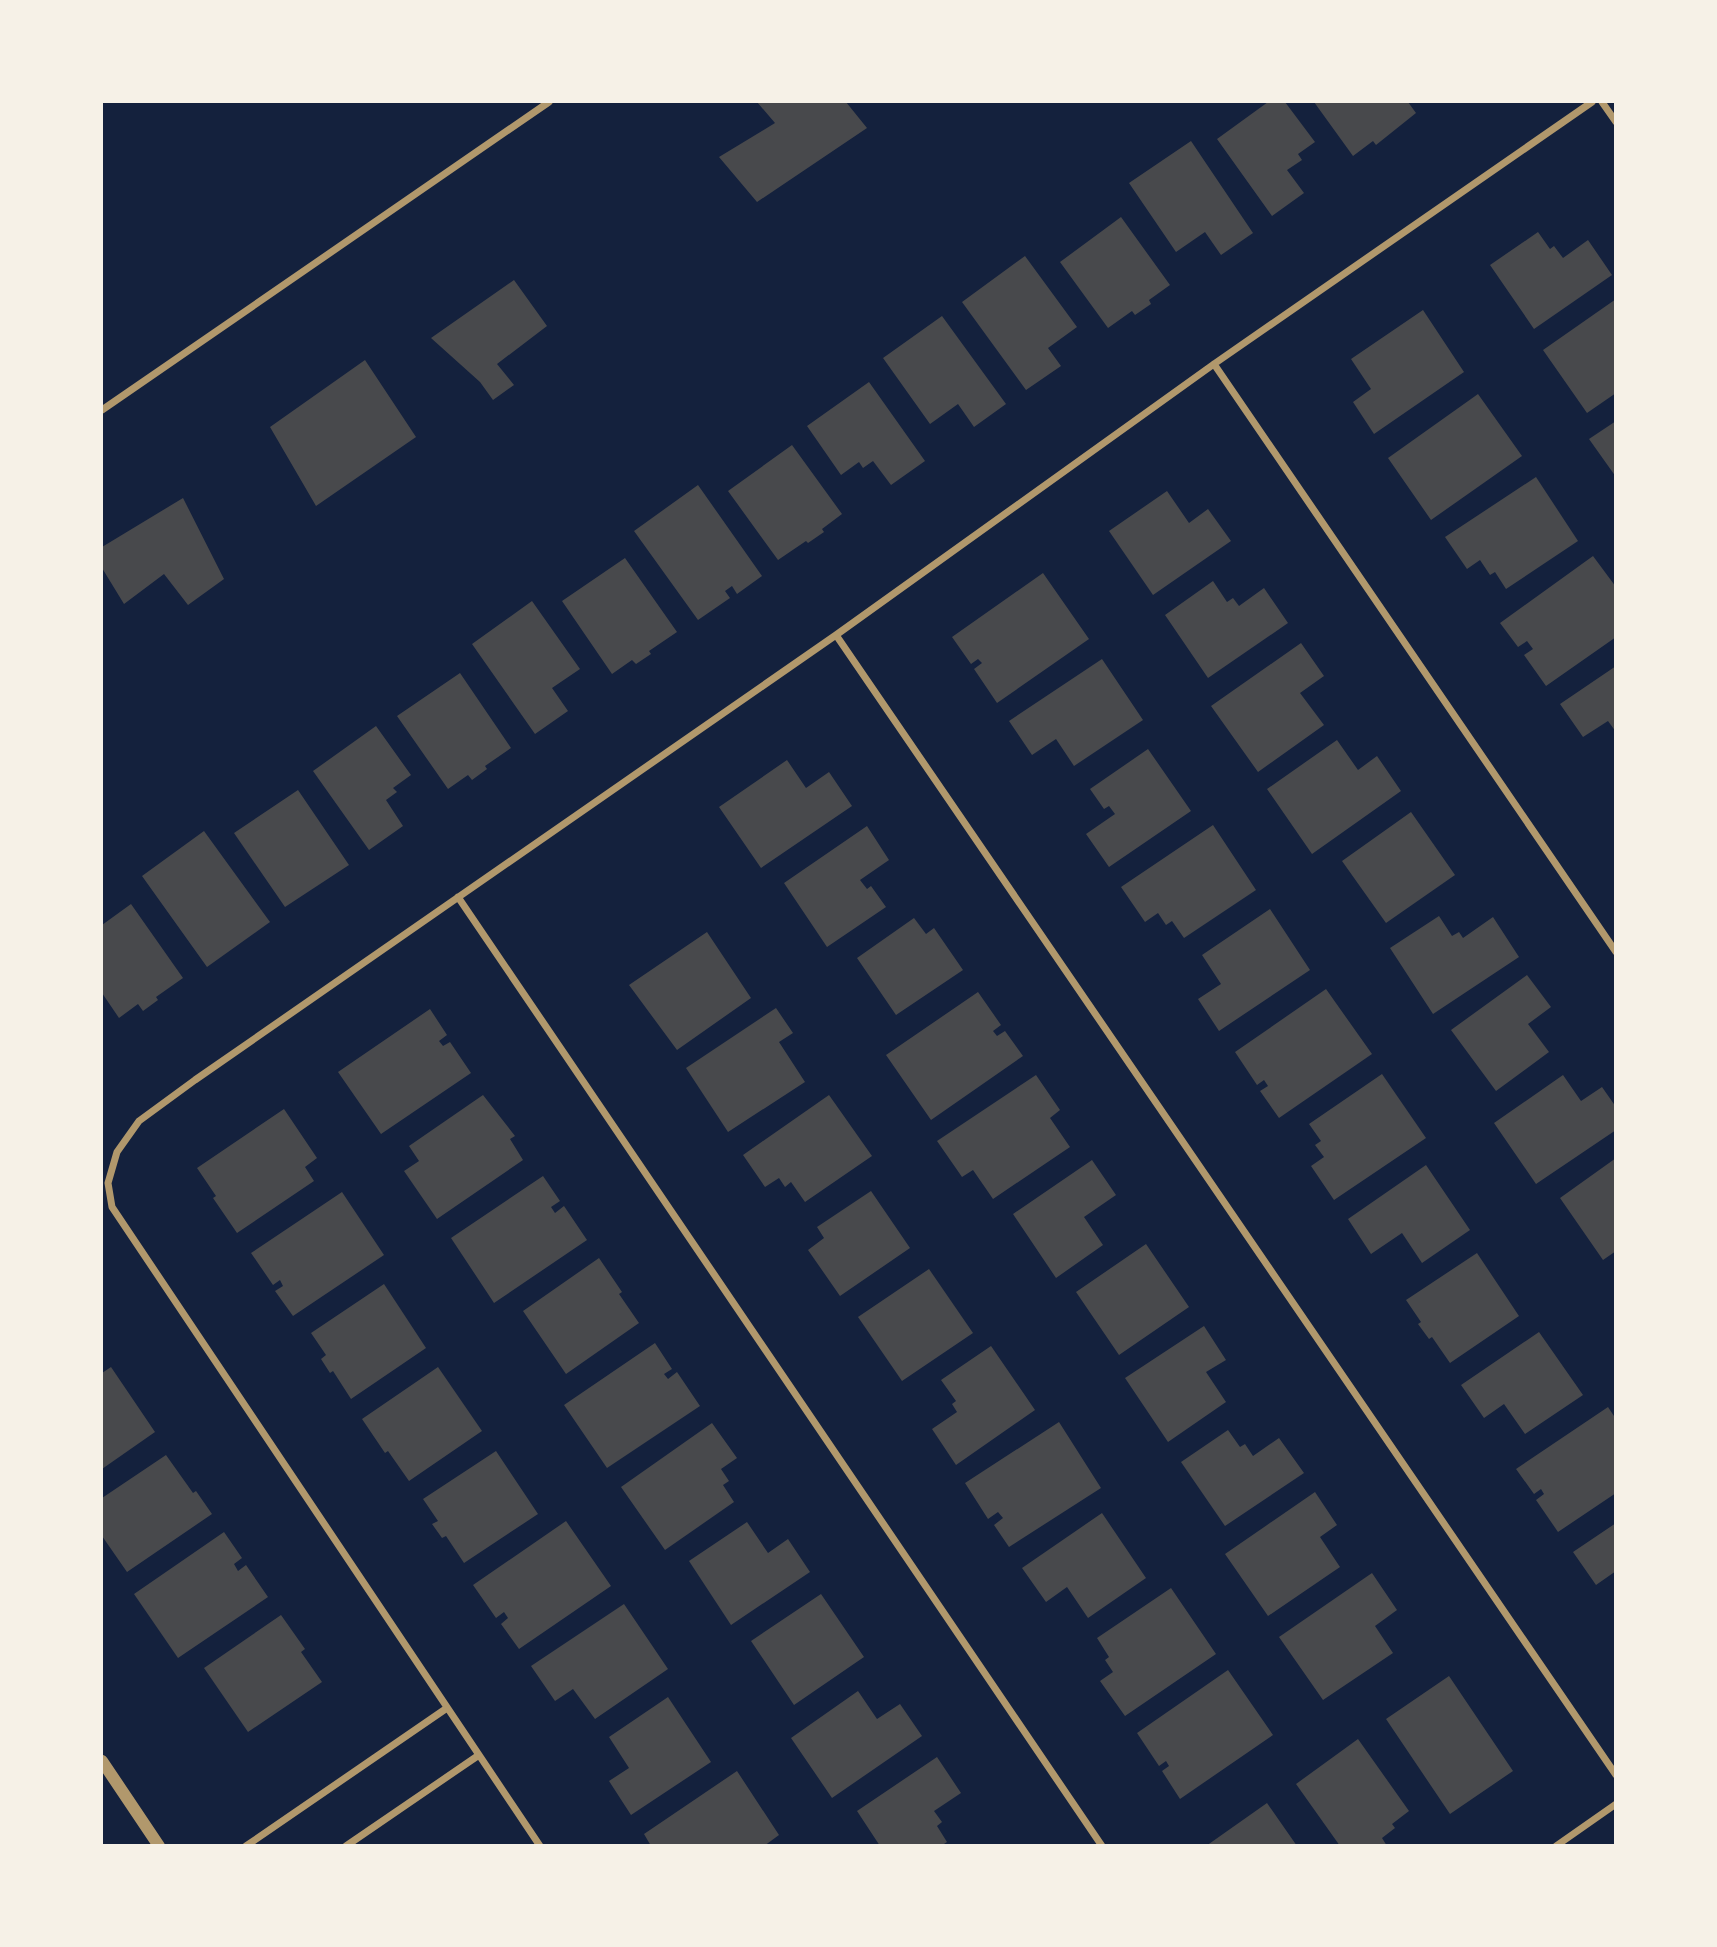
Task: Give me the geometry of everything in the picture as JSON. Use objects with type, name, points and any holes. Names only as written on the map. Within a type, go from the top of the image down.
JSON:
[{"type":"street","points":[[102,410],[549,102]]},
{"type":"street","points":[[540,1846],[112,1207],[108,1183],[117,1152],[139,1121],[195,1080],[836,635],[1214,364],[1592,102]]},
{"type":"street","points":[[1602,102],[1615,122]]},
{"type":"street","points":[[1214,364],[1615,951]]},
{"type":"street","points":[[836,635],[1615,1775]]},
{"type":"street","points":[[458,897],[1102,1846]]},
{"type":"street","points":[[246,1846],[447,1708]]},
{"type":"street","points":[[346,1846],[479,1755]]},
{"type":"street","points":[[102,1761],[159,1846]]},
{"type":"street","points":[[1556,1846],[1615,1804]]},
{"type":"building","points":[[757,102],[846,102],[867,128],[757,202],[719,157],[775,123]]},
{"type":"building","points":[[1268,102],[1285,102],[1315,142],[1298,154],[1302,160],[1287,170],[1304,193],[1272,216],[1217,139]]},
{"type":"building","points":[[1314,102],[1408,102],[1416,113],[1376,145],[1373,141],[1353,156]]},
{"type":"building","points":[[1191,141],[1253,233],[1221,255],[1205,232],[1176,252],[1129,183]]},
{"type":"building","points":[[1121,217],[1170,285],[1149,300],[1151,304],[1135,315],[1132,311],[1108,328],[1060,262]]},
{"type":"building","points":[[1538,232],[1550,249],[1554,246],[1563,258],[1588,240],[1612,275],[1534,329],[1490,265]]},
{"type":"building","points":[[1025,256],[1077,327],[1048,348],[1061,366],[1026,390],[962,302]]},
{"type":"building","points":[[514,280],[547,326],[497,364],[514,385],[493,400],[480,382],[431,338]]},
{"type":"building","points":[[1616,299],[1616,393],[1587,413],[1543,350]]},
{"type":"building","points":[[1423,310],[1464,372],[1374,434],[1353,402],[1371,389],[1351,359]]},
{"type":"building","points":[[942,316],[1006,404],[974,427],[958,404],[930,424],[883,358]]},
{"type":"building","points":[[365,360],[416,437],[316,506],[270,427]]},
{"type":"building","points":[[869,382],[925,461],[891,485],[873,461],[863,468],[859,462],[841,475],[807,426]]},
{"type":"building","points":[[1478,394],[1522,456],[1431,520],[1388,458]]},
{"type":"building","points":[[1616,421],[1616,477],[1589,439]]},
{"type":"building","points":[[792,445],[842,514],[822,529],[824,532],[778,560],[728,491]]},
{"type":"building","points":[[1536,477],[1578,541],[1506,589],[1495,572],[1490,575],[1480,560],[1467,569],[1445,537]]},
{"type":"building","points":[[698,485],[762,576],[737,594],[732,586],[725,591],[730,598],[698,620],[634,531]]},
{"type":"building","points":[[1167,491],[1189,523],[1208,509],[1231,541],[1153,595],[1109,531]]},
{"type":"building","points":[[183,498],[224,579],[188,605],[164,574],[124,604],[102,568],[102,547]]},
{"type":"building","points":[[1593,556],[1616,587],[1616,637],[1546,686],[1524,655],[1533,649],[1527,641],[1518,647],[1500,623]]},
{"type":"building","points":[[625,558],[677,632],[649,651],[651,654],[636,664],[632,660],[612,674],[562,601]]},
{"type":"building","points":[[1043,573],[1089,639],[997,703],[974,669],[982,663],[978,659],[971,664],[952,637]]},
{"type":"building","points":[[1213,581],[1227,602],[1233,598],[1239,606],[1264,588],[1288,623],[1208,678],[1165,615]]},
{"type":"building","points":[[532,601],[580,669],[552,688],[568,711],[535,734],[472,644]]},
{"type":"building","points":[[1301,643],[1324,676],[1300,693],[1324,725],[1258,772],[1211,706]]},
{"type":"building","points":[[1102,659],[1143,720],[1074,766],[1056,739],[1032,755],[1009,721]]},
{"type":"building","points":[[1616,666],[1616,732],[1608,721],[1583,737],[1560,704]]},
{"type":"building","points":[[460,673],[511,748],[485,766],[487,769],[472,780],[468,775],[448,789],[397,716]]},
{"type":"building","points":[[376,726],[411,775],[393,788],[397,792],[386,800],[403,826],[369,850],[313,771]]},
{"type":"building","points":[[1337,740],[1358,770],[1377,756],[1401,791],[1312,854],[1267,789]]},
{"type":"building","points":[[1148,749],[1191,811],[1109,867],[1086,834],[1115,814],[1109,806],[1104,809],[1090,789]]},
{"type":"building","points":[[787,760],[806,788],[829,772],[852,806],[761,868],[719,807]]},
{"type":"building","points":[[298,790],[349,865],[285,907],[234,833]]},
{"type":"building","points":[[1411,812],[1455,875],[1386,923],[1342,861]]},
{"type":"building","points":[[1213,825],[1256,890],[1184,938],[1172,921],[1166,925],[1158,913],[1145,922],[1121,887]]},
{"type":"building","points":[[867,826],[889,860],[860,880],[867,889],[871,886],[886,907],[827,947],[784,883]]},
{"type":"building","points":[[204,831],[270,922],[207,967],[142,876]]},
{"type":"building","points":[[131,904],[183,978],[156,997],[158,1000],[143,1011],[138,1004],[119,1018],[102,993],[102,925]]},
{"type":"building","points":[[1270,909],[1310,970],[1219,1031],[1198,999],[1221,984],[1202,955]]},
{"type":"building","points":[[1439,916],[1452,936],[1459,932],[1463,938],[1493,917],[1519,957],[1433,1014],[1390,948]]},
{"type":"building","points":[[914,918],[926,934],[934,928],[963,970],[896,1015],[857,958]]},
{"type":"building","points":[[707,932],[751,998],[677,1050],[629,985]]},
{"type":"building","points":[[1527,975],[1551,1007],[1528,1024],[1549,1052],[1496,1091],[1451,1030]]},
{"type":"building","points":[[1326,989],[1372,1054],[1279,1118],[1260,1091],[1268,1086],[1264,1080],[1257,1085],[1235,1052]]},
{"type":"building","points":[[978,992],[1001,1025],[993,1031],[997,1036],[1005,1031],[1023,1056],[931,1120],[886,1055]]},
{"type":"building","points":[[776,1008],[793,1033],[779,1042],[805,1082],[728,1132],[686,1068]]},
{"type":"building","points":[[430,1009],[447,1035],[439,1041],[443,1046],[450,1042],[471,1073],[381,1134],[338,1072]]},
{"type":"building","points":[[1382,1074],[1426,1138],[1334,1200],[1311,1166],[1324,1157],[1315,1145],[1321,1141],[1309,1124]]},
{"type":"building","points":[[1036,1075],[1060,1110],[1050,1118],[1070,1147],[993,1199],[973,1170],[962,1177],[937,1141]]},
{"type":"building","points":[[1563,1075],[1581,1101],[1602,1087],[1616,1107],[1616,1130],[1536,1184],[1494,1123]]},
{"type":"building","points":[[483,1095],[515,1136],[510,1139],[523,1160],[437,1219],[404,1171],[419,1161],[409,1146]]},
{"type":"building","points":[[829,1095],[872,1156],[805,1202],[791,1182],[785,1187],[779,1178],[765,1187],[743,1155]]},
{"type":"building","points":[[284,1109],[317,1158],[305,1167],[314,1181],[237,1233],[197,1168]]},
{"type":"building","points":[[1616,1158],[1616,1251],[1603,1260],[1560,1198]]},
{"type":"building","points":[[1092,1160],[1116,1195],[1084,1217],[1103,1245],[1056,1278],[1013,1214]]},
{"type":"building","points":[[1426,1165],[1470,1230],[1422,1263],[1402,1233],[1371,1254],[1348,1219]]},
{"type":"building","points":[[543,1176],[560,1201],[551,1207],[555,1213],[564,1206],[587,1240],[494,1303],[451,1238]]},
{"type":"building","points":[[871,1191],[910,1248],[840,1296],[808,1250],[824,1238],[817,1227]]},
{"type":"building","points":[[342,1192],[384,1255],[293,1316],[275,1291],[283,1286],[280,1280],[273,1285],[251,1253]]},
{"type":"building","points":[[1146,1244],[1189,1307],[1119,1355],[1076,1292]]},
{"type":"building","points":[[1477,1253],[1519,1316],[1450,1363],[1432,1337],[1429,1339],[1418,1324],[1421,1322],[1406,1300]]},
{"type":"building","points":[[599,1258],[639,1323],[566,1374],[523,1311]]},
{"type":"building","points":[[929,1269],[973,1333],[902,1381],[858,1317]]},
{"type":"building","points":[[384,1284],[426,1348],[351,1399],[333,1371],[330,1373],[321,1359],[326,1355],[311,1333]]},
{"type":"building","points":[[1204,1326],[1226,1360],[1206,1372],[1226,1402],[1168,1442],[1125,1378]]},
{"type":"building","points":[[1539,1332],[1583,1395],[1525,1434],[1504,1404],[1484,1418],[1461,1385]]},
{"type":"building","points":[[655,1343],[672,1369],[664,1374],[668,1379],[677,1372],[700,1406],[607,1468],[564,1405]]},
{"type":"building","points":[[991,1346],[1035,1410],[956,1465],[932,1429],[957,1412],[952,1404],[956,1401],[941,1380]]},
{"type":"building","points":[[111,1367],[155,1432],[102,1469],[102,1373]]},
{"type":"building","points":[[438,1367],[482,1431],[409,1481],[388,1451],[385,1453],[362,1419]]},
{"type":"building","points":[[1608,1407],[1616,1419],[1616,1493],[1558,1532],[1536,1500],[1544,1494],[1541,1489],[1534,1494],[1516,1469]]},
{"type":"building","points":[[1059,1422],[1101,1488],[1009,1547],[994,1525],[1003,1518],[998,1512],[988,1519],[965,1483]]},
{"type":"building","points":[[712,1423],[737,1458],[721,1469],[729,1481],[723,1485],[734,1502],[665,1550],[621,1487]]},
{"type":"building","points":[[1228,1430],[1240,1447],[1245,1444],[1253,1456],[1279,1438],[1304,1473],[1225,1526],[1181,1462]]},
{"type":"building","points":[[496,1451],[538,1514],[464,1563],[446,1536],[442,1538],[432,1524],[438,1521],[423,1499]]},
{"type":"building","points":[[166,1455],[212,1514],[127,1572],[102,1536],[102,1498]]},
{"type":"building","points":[[1315,1492],[1337,1525],[1320,1537],[1340,1567],[1268,1616],[1225,1554]]},
{"type":"building","points":[[1102,1513],[1146,1578],[1088,1618],[1067,1587],[1046,1602],[1022,1568]]},
{"type":"building","points":[[566,1521],[611,1586],[519,1649],[501,1624],[508,1618],[504,1612],[496,1618],[473,1585]]},
{"type":"building","points":[[747,1522],[768,1553],[788,1539],[810,1572],[731,1625],[689,1561]]},
{"type":"building","points":[[1616,1523],[1616,1571],[1596,1585],[1573,1552]]},
{"type":"building","points":[[224,1532],[242,1558],[234,1564],[238,1571],[246,1565],[268,1597],[178,1658],[134,1594]]},
{"type":"building","points":[[1372,1573],[1397,1610],[1375,1626],[1393,1653],[1323,1700],[1279,1637]]},
{"type":"building","points":[[1171,1588],[1216,1654],[1125,1716],[1100,1681],[1113,1672],[1105,1660],[1109,1657],[1097,1638]]},
{"type":"building","points":[[821,1594],[864,1657],[794,1705],[751,1641]]},
{"type":"building","points":[[624,1604],[668,1669],[595,1719],[573,1689],[555,1701],[531,1666]]},
{"type":"building","points":[[281,1615],[305,1649],[301,1652],[322,1682],[248,1732],[204,1668]]},
{"type":"building","points":[[1228,1670],[1273,1735],[1180,1799],[1162,1771],[1169,1766],[1166,1761],[1159,1766],[1137,1733]]},
{"type":"building","points":[[1449,1676],[1513,1771],[1450,1814],[1386,1719]]},
{"type":"building","points":[[858,1691],[877,1719],[900,1704],[922,1736],[832,1798],[791,1738]]},
{"type":"building","points":[[668,1697],[711,1762],[631,1815],[609,1781],[629,1768],[609,1737]]},
{"type":"building","points":[[1358,1739],[1409,1811],[1392,1824],[1395,1828],[1382,1838],[1387,1846],[1340,1846],[1296,1784]]},
{"type":"building","points":[[937,1757],[961,1793],[934,1811],[942,1822],[937,1826],[947,1842],[941,1846],[880,1846],[857,1811]]},
{"type":"building","points":[[737,1771],[779,1835],[764,1846],[651,1846],[644,1834]]},
{"type":"building","points":[[1267,1803],[1297,1846],[1206,1846]]}]
